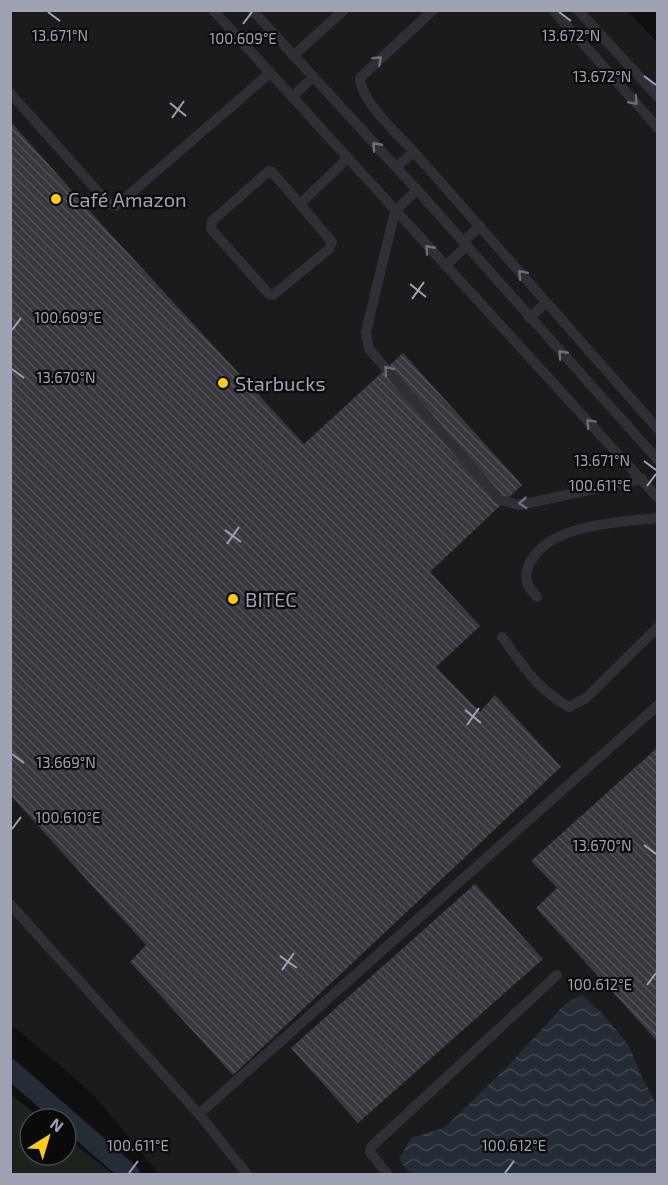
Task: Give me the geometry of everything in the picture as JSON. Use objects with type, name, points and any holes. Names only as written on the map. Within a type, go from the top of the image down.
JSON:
[{"type":"lane","points":[[213,10],[657,498]]},
{"type":"lane","points":[[252,10],[417,190],[657,460]]},
{"type":"lane","points":[[294,55],[344,10]]},
{"type":"lane","points":[[433,10],[360,78],[360,87],[366,99],[657,429]]},
{"type":"lane","points":[[553,10],[657,128]]},
{"type":"lane","points":[[568,28],[581,14],[657,97]]},
{"type":"lane","points":[[10,93],[109,204],[116,206],[270,73]]},
{"type":"lane","points":[[292,97],[314,77]]},
{"type":"lane","points":[[396,167],[414,152]]},
{"type":"lane","points":[[300,204],[347,159]]},
{"type":"lane","points":[[269,171],[300,204],[332,242],[329,249],[273,295],[268,293],[211,229],[211,224],[269,171]]},
{"type":"lane","points":[[417,190],[395,211],[366,332],[369,349],[500,500],[519,505],[642,479]]},
{"type":"lane","points":[[445,266],[480,226]]},
{"type":"lane","points":[[529,318],[546,303]]},
{"type":"lane","points":[[537,597],[527,581],[528,566],[534,555],[548,542],[558,536],[589,527],[657,518]]},
{"type":"lane","points":[[502,638],[534,681],[549,696],[569,707],[586,698],[657,627]]},
{"type":"lane","points":[[199,1114],[657,705]]},
{"type":"lane","points":[[10,904],[199,1114],[247,1174]]},
{"type":"lane","points":[[387,1174],[370,1152],[371,1146],[557,975]]},
{"type":"shaded area","points":[[11,11],[627,11],[658,43],[657,1174],[159,1174],[93,1094],[11,1024]]},
{"type":"shaded area","points":[[10,1094],[27,1107],[18,1107],[18,1167],[78,1167],[78,1146],[113,1174],[11,1174]]},
{"type":"water","points":[[582,995],[603,1014],[629,1046],[657,1105],[657,1174],[410,1174],[399,1159],[411,1138],[444,1128],[506,1068],[565,1004]]},
{"type":"building","name":"BITEC","points":[[10,121],[304,444],[403,353],[522,485],[430,572],[480,626],[436,667],[480,712],[495,695],[561,767],[233,1075],[130,962],[146,945],[10,795]]},
{"type":"building","points":[[658,747],[658,1042],[536,908],[557,888],[531,861]]},
{"type":"building","points":[[475,884],[543,959],[358,1123],[291,1048]]},
{"type":"waterway","points":[[10,1069],[130,1174]]},
{"type":"place","name":"Café Amazon","points":[[56,199]]},
{"type":"place","name":"Starbucks","points":[[223,383]]},
{"type":"place","name":"BITEC","points":[[233,599]]}]
